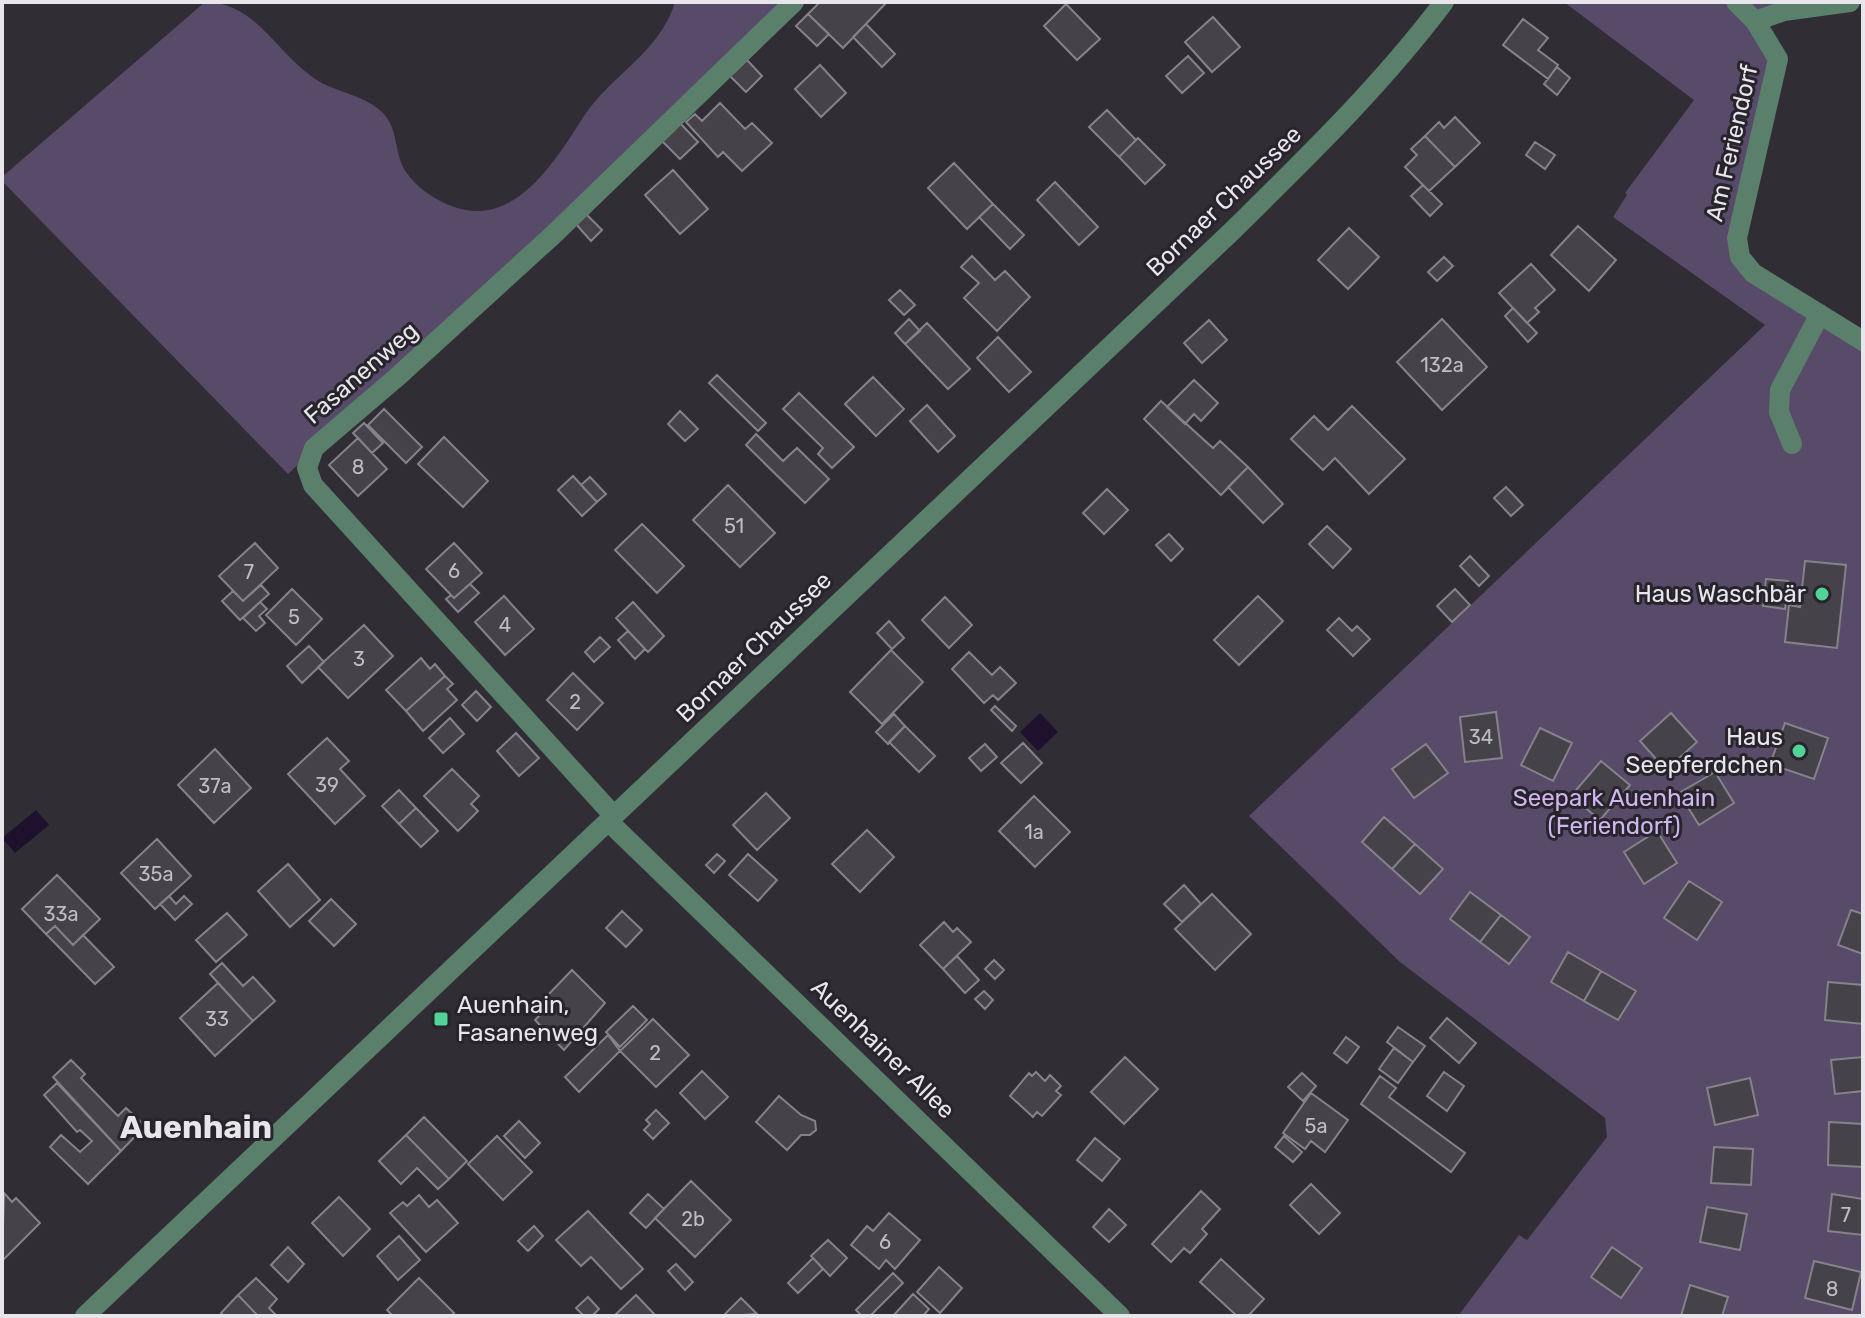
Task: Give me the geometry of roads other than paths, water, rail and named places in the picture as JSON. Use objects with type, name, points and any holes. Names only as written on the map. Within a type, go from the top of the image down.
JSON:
[{"type":"street","name":"Fasanenweg","points":[[611,819],[313,485],[307,468],[314,448],[553,235],[794,2]]},
{"type":"street","name":"Bornaer Chaussee","points":[[85,1316],[1338,128],[1407,52],[1444,2]]},
{"type":"street","name":"Am Feriendorf","points":[[1736,2],[1755,21],[1778,59],[1737,238],[1740,257],[1753,273],[1863,341]]},
{"type":"street","points":[[1755,21],[1784,11],[1850,2]]},
{"type":"street","points":[[1792,444],[1779,412],[1780,390],[1788,369],[1820,314]]},
{"type":"street","name":"Auenhainer Allee","points":[[611,819],[1120,1316]]},
{"type":"place","name":"Haus Waschbär","points":[[1822,594]]},
{"type":"place","name":"Haus Seepferdchen","points":[[1799,751]]},
{"type":"place","name":"Auenhain, Fasanenweg","points":[[441,1019]]},
{"type":"district","name":"Auenhain","points":[[196,1127]]},
{"type":"park label","name":"Seepark Auenhain (Feriendorf)","points":[[1614,812]]}]
